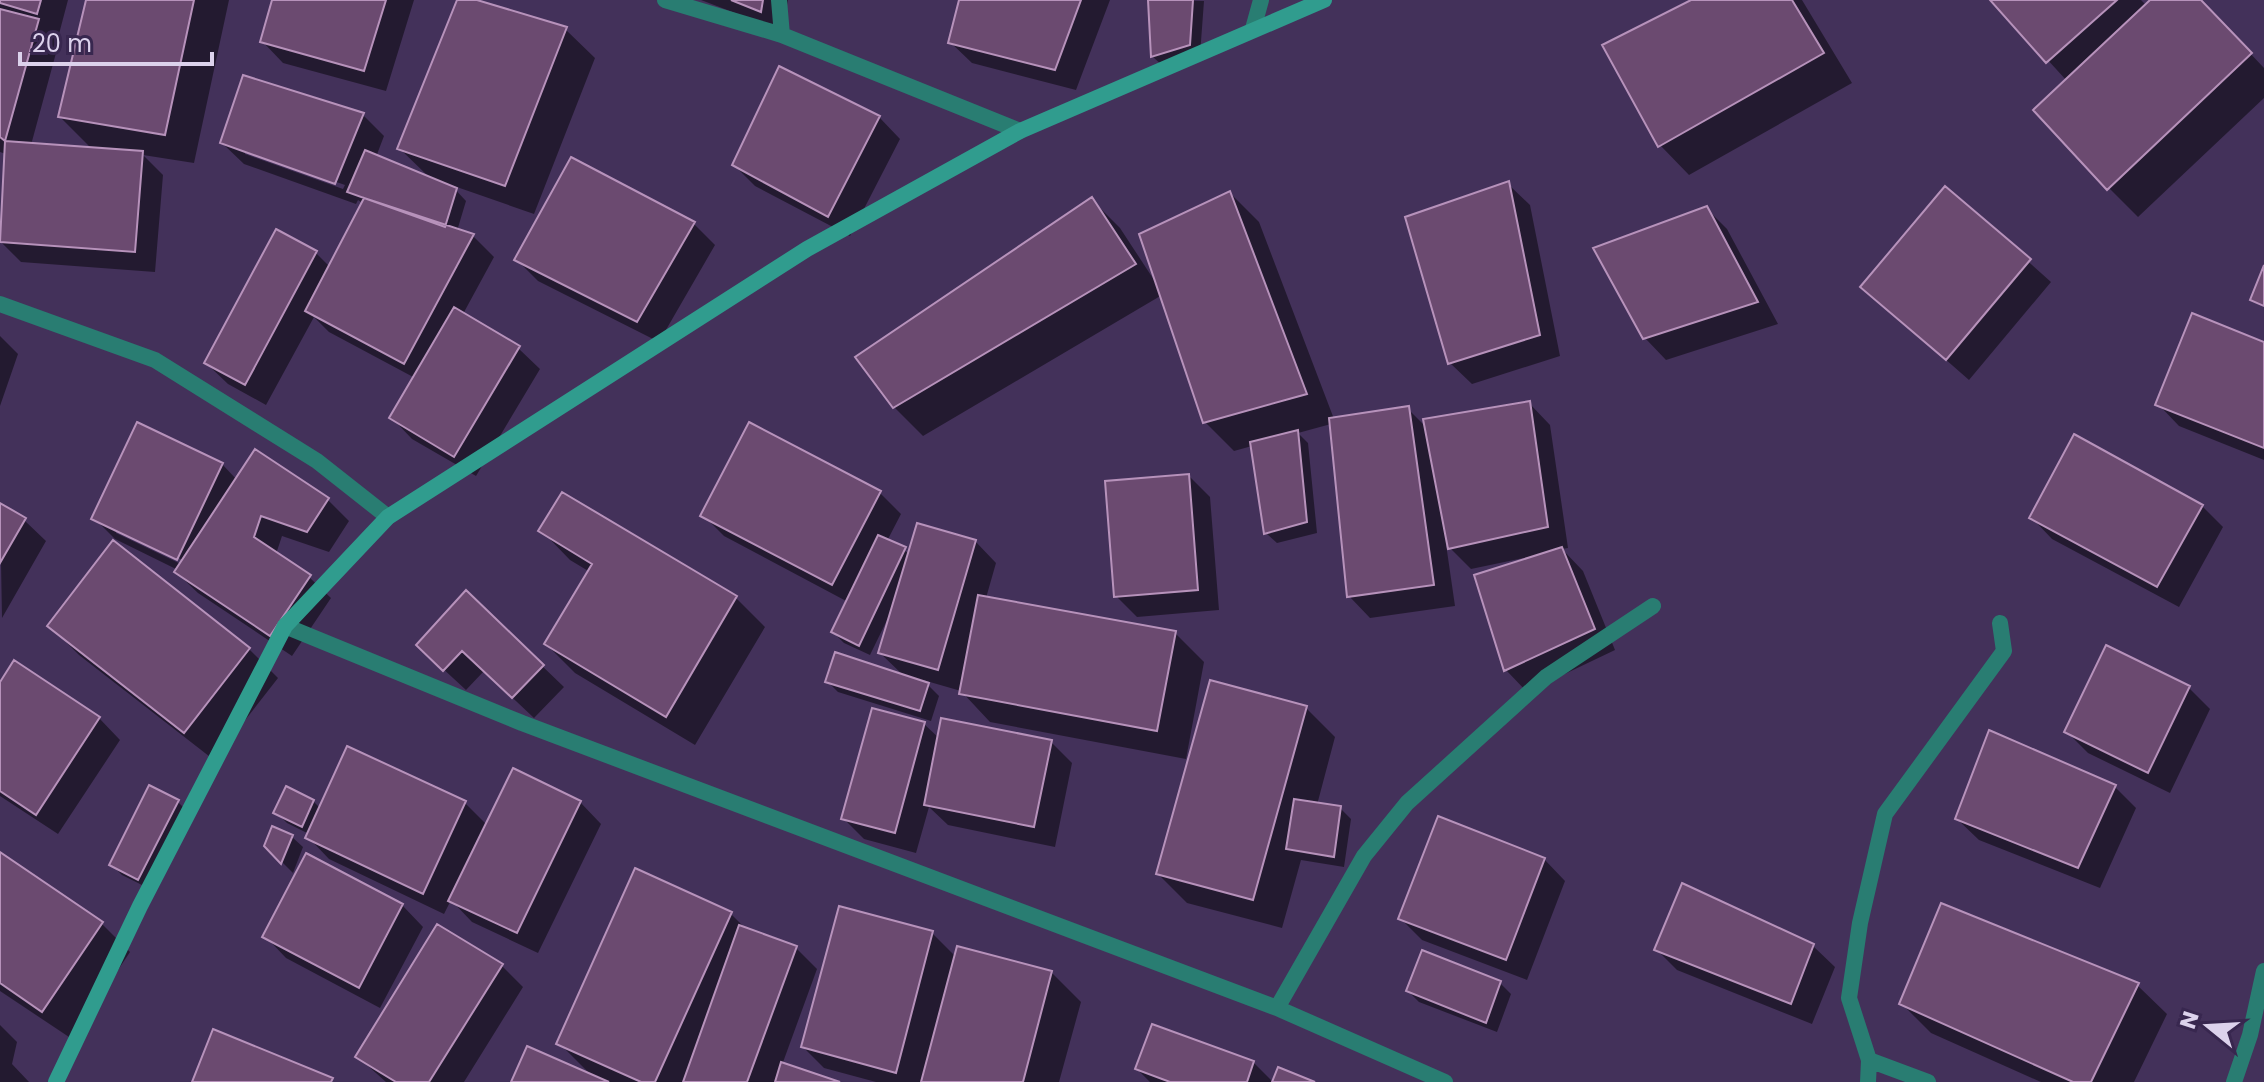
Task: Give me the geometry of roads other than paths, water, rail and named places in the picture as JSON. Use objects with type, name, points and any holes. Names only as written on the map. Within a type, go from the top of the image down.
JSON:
[{"type":"street","points":[[665,0],[782,35],[1020,131]]},
{"type":"street","points":[[779,0],[782,35]]},
{"type":"street","points":[[1253,29],[1261,0]]},
{"type":"street","points":[[56,1082],[140,906],[285,626],[388,517],[807,249],[1020,131],[1324,0]]},
{"type":"street","points":[[0,304],[155,360],[317,461],[388,517]]},
{"type":"street","points":[[1277,1008],[1364,856],[1407,803],[1546,677],[1653,606]]},
{"type":"street","points":[[1868,1082],[1869,1060],[1849,998],[1860,923],[1885,814],[2004,651],[2000,623]]},
{"type":"street","points":[[285,626],[522,723],[1277,1008],[1445,1082]]},
{"type":"street","points":[[2234,1082],[2250,1035],[2264,971]]},
{"type":"street","points":[[1869,1060],[1928,1082]]}]
